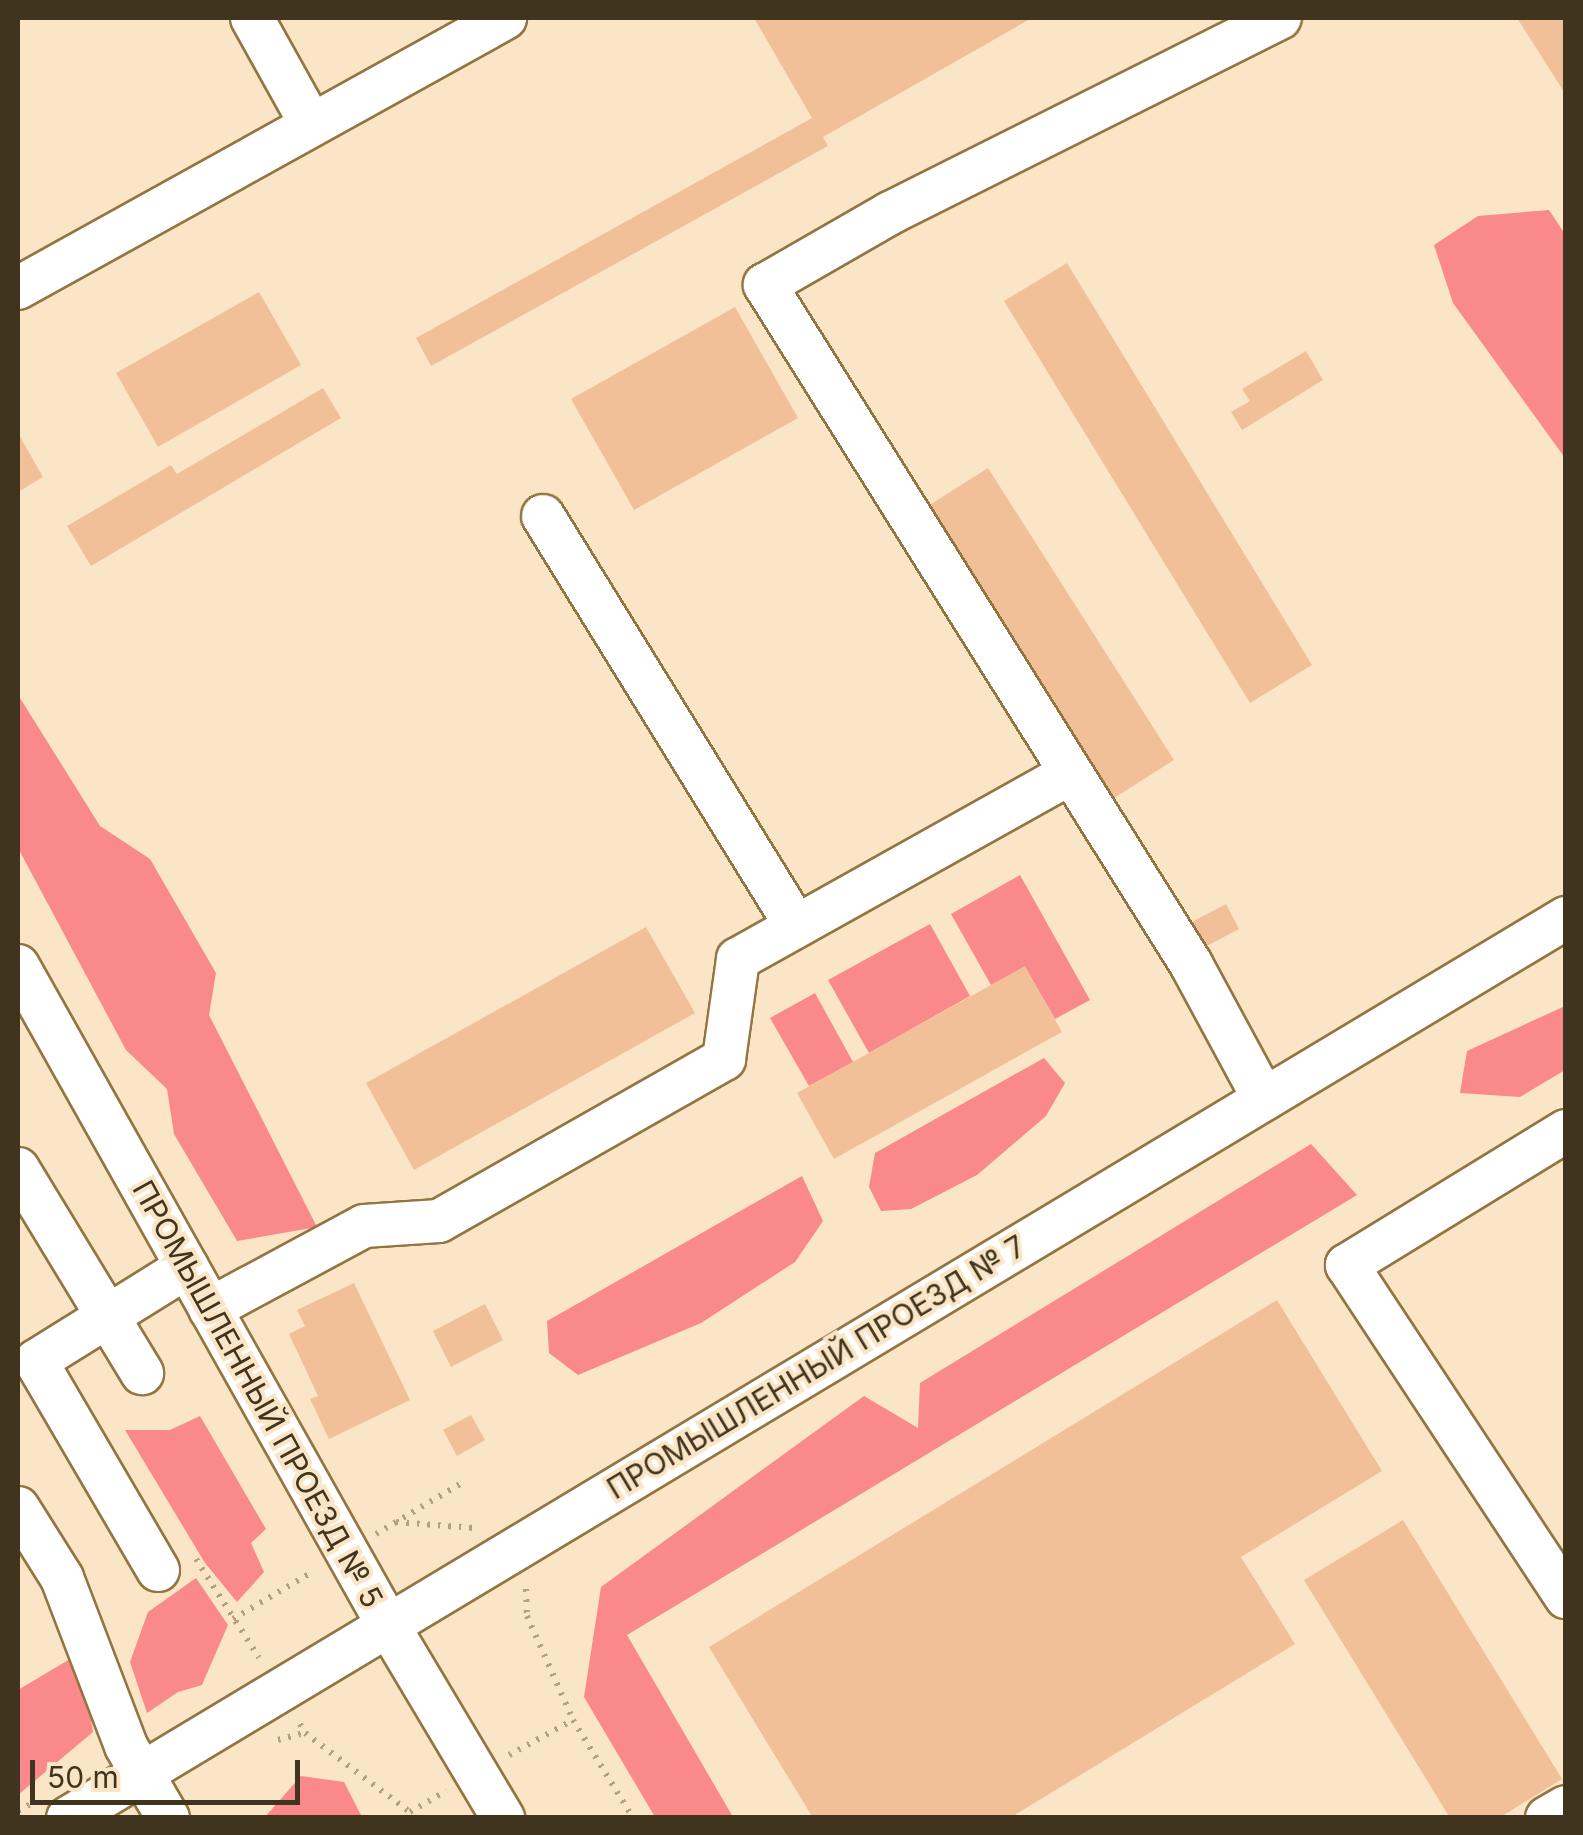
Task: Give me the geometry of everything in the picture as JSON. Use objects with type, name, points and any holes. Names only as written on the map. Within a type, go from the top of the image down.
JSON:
[{"type":"street","points":[[252,18],[312,124]]},
{"type":"street","points":[[18,288],[504,18]]},
{"type":"street","points":[[1264,1099],[1190,964],[764,284],[890,213],[1280,18]]},
{"type":"street","points":[[543,516],[796,926]]},
{"type":"street","points":[[210,1309],[364,1226],[439,1220],[724,1058],[738,959],[1071,774]]},
{"type":"street","name":"ПРОМЫШЛЕННЫЙ ПРОЕЗД № 7","points":[[68,1818],[1566,918]]},
{"type":"street","name":"ПРОМЫШЛЕННЫЙ ПРОЕЗД № 5","points":[[18,966],[388,1625],[504,1818]]},
{"type":"street","points":[[1561,1145],[1347,1265],[1566,1596]]},
{"type":"street","points":[[18,1169],[142,1374]]},
{"type":"street","points":[[175,1561],[36,1361],[186,1267]]},
{"type":"street","points":[[18,1508],[62,1578],[126,1746],[168,1818]]},
{"type":"street","points":[[1547,1818],[1566,1807]]},
{"type":"path","points":[[175,1561],[280,1690],[306,1733],[410,1812],[573,1720]]},
{"type":"path","points":[[525,1582],[527,1616],[573,1720],[633,1818]]},
{"type":"shaded area","points":[[1549,210],[1565,234],[1565,458],[1453,303],[1434,245],[1478,216]]},
{"type":"shaded area","points":[[20,698],[100,826],[150,859],[216,973],[209,1015],[317,1227],[237,1241],[174,1134],[167,1089],[126,1050],[18,848]]},
{"type":"shaded area","points":[[1020,875],[1090,1000],[1055,1019],[1025,967],[991,985],[951,914]]},
{"type":"shaded area","points":[[930,924],[970,996],[869,1053],[828,980]]},
{"type":"shaded area","points":[[815,993],[853,1062],[809,1086],[770,1018]]},
{"type":"shaded area","points":[[1565,1006],[1565,1070],[1520,1097],[1460,1093],[1467,1051]]},
{"type":"shaded area","points":[[1044,1058],[1065,1083],[1046,1116],[977,1175],[911,1209],[881,1211],[869,1187],[875,1153]]},
{"type":"shaded area","points":[[1311,1144],[1357,1195],[627,1635],[733,1817],[655,1817],[584,1697],[601,1587],[864,1396],[918,1428],[920,1383]]},
{"type":"shaded area","points":[[802,1176],[823,1221],[795,1262],[701,1323],[578,1375],[549,1353],[547,1321]]},
{"type":"shaded area","points":[[200,1416],[266,1529],[251,1543],[264,1572],[237,1602],[205,1563],[125,1430],[170,1430]]},
{"type":"shaded area","points":[[196,1578],[228,1625],[202,1685],[178,1692],[147,1713],[130,1662],[148,1612]]},
{"type":"shaded area","points":[[80,1653],[93,1732],[18,1795],[18,1690]]},
{"type":"shaded area","points":[[301,1776],[344,1782],[362,1817],[265,1817]]},
{"type":"building","points":[[754,18],[1032,18],[823,137],[828,146],[431,366],[416,338],[812,118]]},
{"type":"building","points":[[1517,18],[1566,18],[1566,95]]},
{"type":"building","points":[[1067,263],[1312,665],[1250,703],[1004,301]]},
{"type":"building","points":[[259,292],[301,365],[158,447],[116,373]]},
{"type":"building","points":[[735,307],[798,418],[634,510],[571,399]]},
{"type":"building","points":[[1306,351],[1323,380],[1242,430],[1231,412],[1250,401],[1242,389]]},
{"type":"building","points":[[323,388],[341,418],[91,566],[67,526],[171,465],[177,474]]},
{"type":"building","points":[[18,433],[43,477],[18,492]]},
{"type":"building","points":[[988,468],[1174,760],[1114,798],[928,506]]},
{"type":"building","points":[[1226,904],[1239,929],[1201,949],[1188,924]]},
{"type":"building","points":[[646,927],[695,1013],[414,1170],[366,1083]]},
{"type":"building","points":[[1025,966],[1062,1032],[834,1159],[797,1093]]},
{"type":"building","points":[[354,1283],[410,1400],[329,1439],[310,1399],[318,1396],[289,1334],[305,1326],[297,1310]]},
{"type":"building","points":[[1277,1300],[1382,1471],[1241,1557],[1295,1644],[1010,1818],[813,1818],[709,1647]]},
{"type":"building","points":[[485,1304],[503,1340],[451,1367],[433,1331]]},
{"type":"building","points":[[471,1415],[485,1440],[457,1456],[443,1430]]},
{"type":"building","points":[[1403,1520],[1562,1779],[1499,1818],[1450,1818],[1304,1580]]}]
